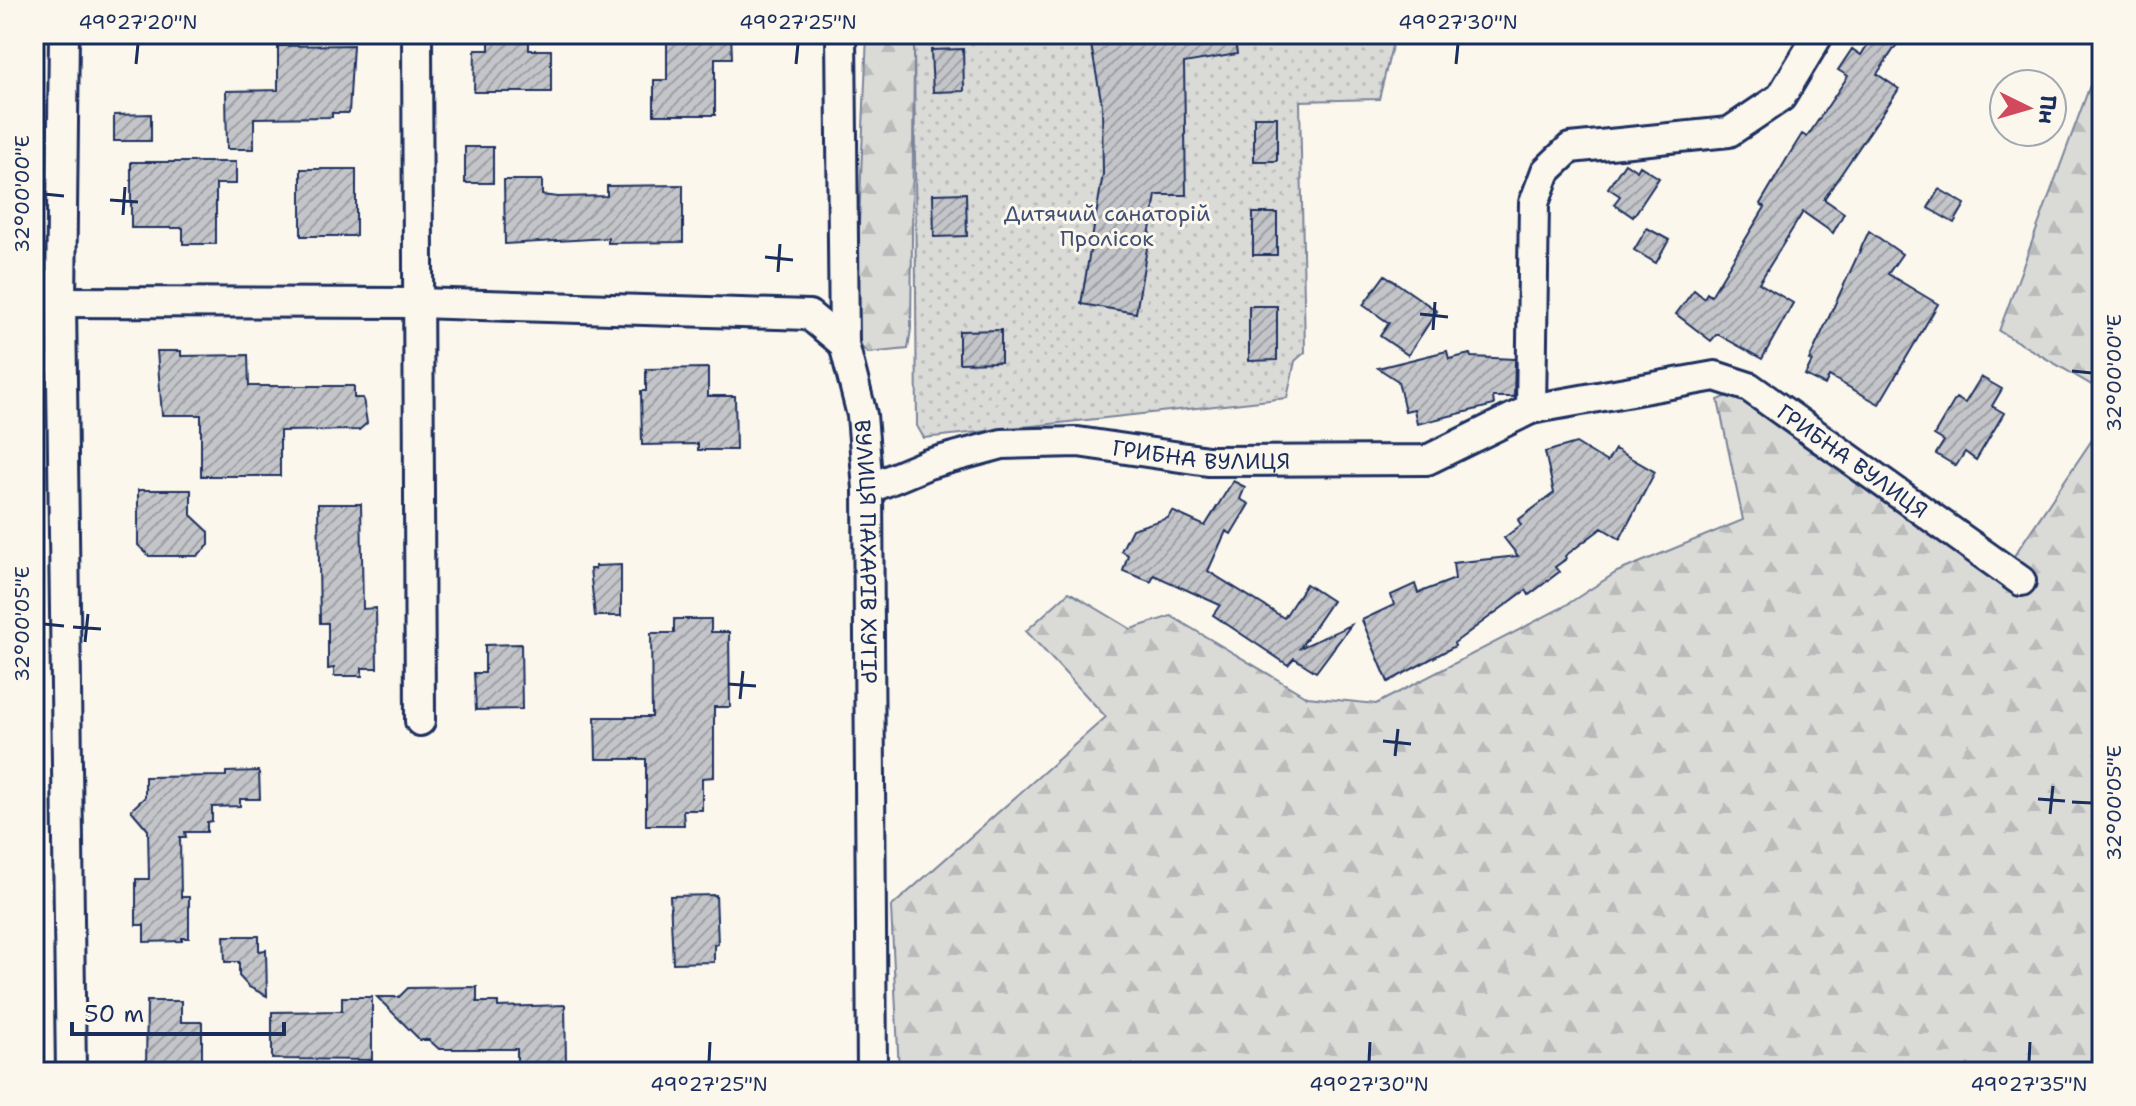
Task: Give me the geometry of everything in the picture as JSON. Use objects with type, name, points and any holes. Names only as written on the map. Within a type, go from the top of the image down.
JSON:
[{"type":"street","points":[[64,34],[48,302],[71,1072]]},
{"type":"street","points":[[417,34],[420,721]]},
{"type":"street","name":"ВУЛИЦЯ ПАХАРІВ ХУТІР","points":[[841,34],[844,344],[862,415],[868,489],[872,1072]]},
{"type":"street","points":[[1531,409],[1534,203],[1546,171],[1570,148],[1729,132],[1781,97],[1819,34]]},
{"type":"street","points":[[48,302],[417,303],[809,315],[844,344]]},
{"type":"street","name":"ГРИБНА ВУЛИЦЯ","points":[[868,489],[928,464],[1002,444],[1078,442],[1208,461],[1427,460],[1531,409],[1715,376],[1749,387],[2021,581]]},
{"type":"green space","points":[[867,34],[914,34],[911,329],[908,349],[868,353],[854,341]]},
{"type":"green space","name":"Дитячий санаторій Пролісок","points":[[914,34],[1395,34],[1379,99],[1300,101],[1305,352],[1295,361],[1287,398],[924,438],[917,426]]},
{"type":"green space","points":[[2102,53],[2102,391],[1999,331]]},
{"type":"green space","points":[[1749,387],[2021,579],[2014,556],[2102,425],[2102,1072],[899,1072],[891,907],[1106,717],[1026,631],[1069,592],[1131,629],[1171,616],[1307,697],[1376,704],[1563,607],[1617,572],[1743,520],[1718,400]]},
{"type":"building","points":[[489,34],[529,34],[529,50],[551,50],[551,92],[474,92],[475,50],[489,50]]},
{"type":"building","points":[[667,34],[731,34],[732,58],[715,58],[715,115],[654,115],[654,80],[667,80]]},
{"type":"building","points":[[1089,34],[1234,34],[1237,54],[1184,63],[1186,195],[1156,195],[1136,313],[1081,304],[1103,174],[1102,105]]},
{"type":"building","points":[[1874,34],[1904,34],[1877,74],[1899,89],[1824,199],[1844,213],[1833,233],[1803,212],[1759,283],[1793,303],[1762,359],[1717,334],[1711,341],[1676,314],[1694,290],[1704,298],[1707,293],[1711,296],[1765,207],[1760,204],[1802,134],[1807,137],[1848,76],[1838,70],[1852,49],[1861,55]]},
{"type":"building","points":[[353,45],[349,113],[332,113],[332,117],[254,118],[254,149],[227,149],[226,91],[278,90],[278,46]]},
{"type":"building","points":[[963,49],[964,91],[933,92],[931,50]]},
{"type":"building","points":[[151,114],[151,141],[114,141],[114,115]]},
{"type":"building","points":[[1254,117],[1277,117],[1277,161],[1254,161]]},
{"type":"building","points":[[465,147],[493,147],[493,183],[465,183]]},
{"type":"building","points":[[131,162],[236,162],[236,184],[216,184],[216,244],[183,244],[183,228],[131,228]]},
{"type":"building","points":[[1625,163],[1637,171],[1640,166],[1659,178],[1633,217],[1614,204],[1620,196],[1608,188]]},
{"type":"building","points":[[301,169],[356,169],[356,236],[301,236]]},
{"type":"building","points":[[504,180],[542,180],[542,195],[558,197],[607,196],[607,186],[683,185],[683,242],[608,243],[608,238],[505,244]]},
{"type":"building","points":[[1939,189],[1965,204],[1954,223],[1928,208]]},
{"type":"building","points":[[966,193],[967,236],[934,237],[933,194]]},
{"type":"building","points":[[1253,213],[1277,213],[1277,255],[1253,255]]},
{"type":"building","points":[[1647,228],[1669,240],[1656,263],[1634,250]]},
{"type":"building","points":[[1869,231],[1902,254],[1888,274],[1938,304],[1879,404],[1829,376],[1825,385],[1805,375],[1812,361],[1809,360]]},
{"type":"building","points":[[1385,275],[1437,311],[1408,355],[1380,336],[1389,323],[1363,305]]},
{"type":"building","points":[[1249,306],[1277,306],[1277,360],[1249,361]]},
{"type":"building","points":[[1001,330],[1001,362],[959,363],[959,331]]},
{"type":"building","points":[[157,351],[181,351],[181,356],[248,355],[249,386],[354,386],[354,398],[363,398],[367,423],[359,430],[280,431],[280,476],[201,476],[201,415],[162,415]]},
{"type":"building","points":[[1447,351],[1449,359],[1470,354],[1471,357],[1515,359],[1514,397],[1493,397],[1494,405],[1417,424],[1414,409],[1405,411],[1398,381],[1378,368]]},
{"type":"building","points":[[708,368],[708,396],[735,396],[736,450],[698,450],[698,444],[642,445],[641,391],[646,391],[646,369]]},
{"type":"building","points":[[1981,377],[2002,389],[1992,406],[2004,413],[1976,460],[1965,452],[1956,466],[1936,454],[1944,441],[1934,435],[1956,398],[1965,403]]},
{"type":"building","points":[[1576,443],[1607,462],[1615,449],[1655,472],[1620,539],[1602,528],[1565,556],[1566,559],[1555,567],[1559,572],[1529,595],[1526,590],[1454,643],[1455,646],[1388,682],[1362,620],[1394,605],[1391,595],[1415,584],[1418,593],[1455,579],[1453,563],[1518,556],[1504,538],[1521,525],[1518,520],[1554,493],[1545,452]]},
{"type":"building","points":[[1233,481],[1245,487],[1240,499],[1249,504],[1231,534],[1226,531],[1208,571],[1284,618],[1306,584],[1332,601],[1300,648],[1351,625],[1316,672],[1294,658],[1288,665],[1213,615],[1220,605],[1154,575],[1151,582],[1123,571],[1128,555],[1121,551],[1132,529],[1168,518],[1172,511],[1205,526]]},
{"type":"building","points":[[138,490],[191,490],[191,515],[209,532],[209,545],[197,556],[149,556],[138,545]]},
{"type":"building","points":[[318,504],[361,504],[363,609],[376,608],[377,668],[362,668],[362,676],[334,676],[334,668],[328,669],[328,623],[320,623]]},
{"type":"building","points":[[621,565],[621,616],[595,616],[590,569]]},
{"type":"building","points":[[674,619],[711,619],[711,632],[729,632],[730,707],[714,707],[714,777],[702,778],[702,810],[683,810],[684,825],[646,825],[646,759],[596,759],[595,717],[652,717],[651,633],[674,633]]},
{"type":"building","points":[[521,644],[522,709],[476,710],[474,673],[485,673],[485,645]]},
{"type":"building","points":[[259,771],[260,799],[240,799],[240,806],[212,807],[212,821],[207,822],[207,832],[185,832],[186,837],[180,837],[181,897],[189,897],[189,938],[144,942],[144,925],[136,925],[136,879],[149,879],[148,830],[131,810],[145,797],[145,777],[226,776],[226,772]]},
{"type":"building","points":[[716,895],[718,944],[714,945],[714,962],[673,963],[670,896]]},
{"type":"building","points":[[224,936],[259,936],[259,951],[266,950],[267,996],[249,987],[239,976],[239,962],[225,962]]},
{"type":"building","points":[[477,987],[477,1002],[498,1002],[498,1007],[565,1005],[566,1062],[517,1064],[517,1049],[439,1049],[429,1040],[420,1040],[377,997],[399,997],[408,988]]},
{"type":"building","points":[[342,997],[372,997],[372,1060],[272,1059],[272,1012],[342,1011]]},
{"type":"building","points":[[147,1001],[181,1001],[181,1022],[202,1022],[202,1068],[178,1068],[175,1072],[146,1068]]}]
